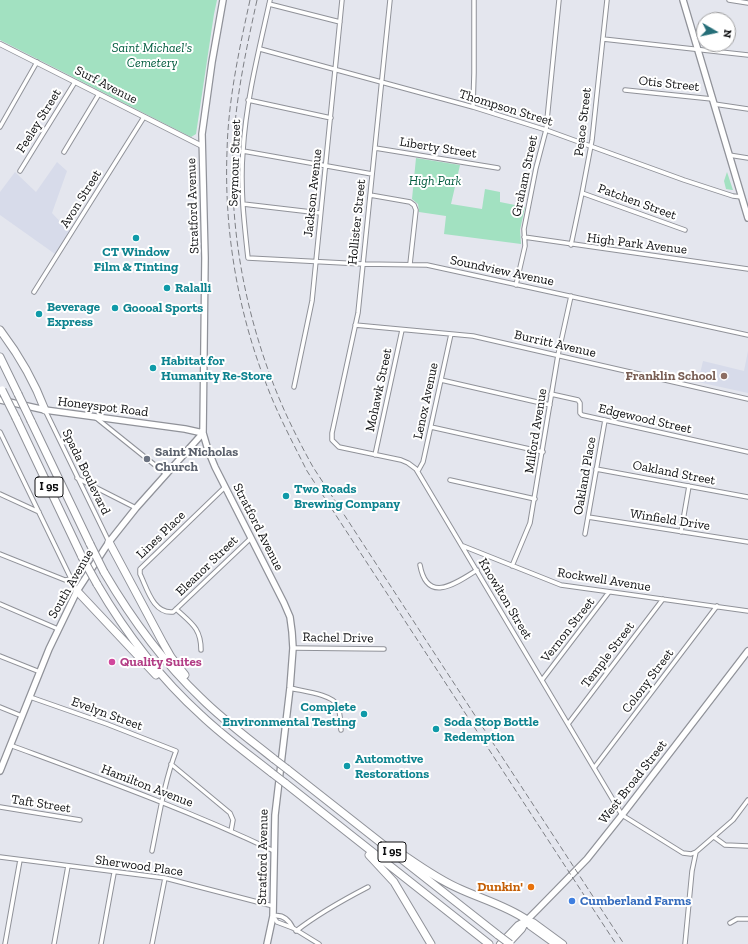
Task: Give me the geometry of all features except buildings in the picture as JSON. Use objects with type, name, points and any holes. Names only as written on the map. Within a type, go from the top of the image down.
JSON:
[{"type":"highway","points":[[0,330],[25,366],[45,410]]},
{"type":"highway","name":"I 95","points":[[0,357],[104,572],[130,614],[159,652],[190,688],[274,759],[509,944]]},
{"type":"highway","name":"I 95","points":[[1,388],[82,557],[119,620],[147,658],[179,694],[202,716],[285,784],[489,944]]},
{"type":"highway","points":[[109,542],[171,658],[213,709]]},
{"type":"highway","points":[[77,591],[156,676],[202,716]]},
{"type":"highway","points":[[345,815],[442,881],[514,912],[527,920]]},
{"type":"highway","points":[[334,822],[385,871],[406,901],[431,944]]},
{"type":"main road","name":"Stratford Avenue","points":[[223,0],[206,96],[202,146],[206,258],[203,433],[210,455],[225,487],[288,611],[292,627],[293,648],[290,688],[276,794],[273,916],[267,944]]},
{"type":"main road","points":[[683,0],[696,41]]},
{"type":"main road","points":[[700,52],[748,218]]},
{"type":"main road","name":"Honeyspot Road","points":[[0,400],[45,410],[203,433]]},
{"type":"main road","name":"South Avenue","points":[[0,771],[2,759],[10,745],[58,629],[77,591],[109,542],[136,508],[203,433]]},
{"type":"main road","name":"West Broad Street","points":[[500,944],[518,925],[527,920],[538,910],[587,859],[748,651]]},
{"type":"main road","points":[[527,920],[530,926],[555,944]]},
{"type":"main road","points":[[527,920],[533,922],[563,944]]},
{"type":"main road","name":"West Broad Street","points":[[509,944],[522,929],[527,920]]},
{"type":"street","name":"Jackson Avenue","points":[[294,387],[312,301],[342,0]]},
{"type":"street","name":"Hollister Street","points":[[333,443],[332,433],[359,307],[390,0]]},
{"type":"street","points":[[473,107],[474,0]]},
{"type":"street","name":"Graham Street","points":[[516,285],[525,246],[524,229],[536,168],[546,130],[559,0]]},
{"type":"street","name":"Peace Street","points":[[571,245],[591,146],[607,0]]},
{"type":"street","points":[[730,0],[748,3]]},
{"type":"street","points":[[270,2],[340,22]]},
{"type":"street","name":"Seymour Street","points":[[248,258],[243,204],[243,151],[248,100],[270,2]]},
{"type":"street","points":[[603,39],[696,50]]},
{"type":"street","name":"Surf Avenue","points":[[0,44],[202,146]]},
{"type":"street","name":"Thompson Street","points":[[260,49],[473,107],[546,130],[684,180],[733,196],[742,197]]},
{"type":"street","points":[[719,52],[748,55]]},
{"type":"street","points":[[0,127],[37,62]]},
{"type":"street","name":"Feeley Street","points":[[20,171],[75,82]]},
{"type":"street","name":"Otis Street","points":[[625,90],[713,101],[748,110]]},
{"type":"street","points":[[64,152],[99,94]]},
{"type":"street","points":[[248,100],[331,118]]},
{"type":"street","name":"Avon Street","points":[[34,292],[144,117]]},
{"type":"street","name":"Liberty Street","points":[[375,148],[498,168]]},
{"type":"street","points":[[243,151],[372,174]]},
{"type":"street","points":[[729,154],[748,158]]},
{"type":"street","name":"Patchen Street","points":[[582,193],[685,230]]},
{"type":"street","points":[[370,195],[410,202],[414,205],[416,210],[410,264]]},
{"type":"street","points":[[243,204],[320,213]]},
{"type":"street","name":"High Park Avenue","points":[[524,238],[748,269]]},
{"type":"street","name":"Soundview Avenue","points":[[248,258],[316,260],[363,264],[427,265],[748,335]]},
{"type":"street","name":"Milford Avenue","points":[[512,566],[530,524],[558,355],[570,296]]},
{"type":"street","name":"Burritt Avenue","points":[[355,326],[473,336],[748,399]]},
{"type":"street","name":"Mohawk Street","points":[[375,455],[402,330]]},
{"type":"street","name":"Lenox Avenue","points":[[418,471],[423,462],[451,334]]},
{"type":"street","points":[[441,380],[550,405]]},
{"type":"street","name":"Edgewood Street","points":[[552,394],[578,400],[580,403],[581,414],[748,452]]},
{"type":"street","name":"Spada Boulevard","points":[[45,410],[109,542]]},
{"type":"street","points":[[93,416],[166,474]]},
{"type":"street","name":"Oakland Place","points":[[585,534],[605,420]]},
{"type":"street","points":[[431,427],[543,452]]},
{"type":"street","points":[[0,432],[77,591]]},
{"type":"street","name":"Knowlton Street","points":[[333,443],[342,448],[406,462],[418,471],[622,815]]},
{"type":"street","name":"Oakland Street","points":[[596,469],[748,497]]},
{"type":"street","points":[[77,478],[136,508]]},
{"type":"street","points":[[450,480],[535,498]]},
{"type":"street","points":[[682,532],[689,486]]},
{"type":"street","name":"Lines Place","points":[[176,609],[173,612],[168,612],[162,611],[156,606],[140,574],[140,569],[225,487]]},
{"type":"street","points":[[0,494],[39,512]]},
{"type":"street","name":"Winfield Drive","points":[[588,517],[748,542]]},
{"type":"street","name":"Eleanor Street","points":[[176,609],[251,538]]},
{"type":"street","name":"Rockwell Avenue","points":[[463,546],[554,584],[748,611]]},
{"type":"street","points":[[0,554],[65,580],[71,579]]},
{"type":"street","points":[[420,565],[422,575],[426,581],[432,586],[440,588],[454,584],[477,570]]},
{"type":"street","name":"Vernon Street","points":[[542,680],[610,592]]},
{"type":"street","name":"Temple Street","points":[[568,724],[663,599]]},
{"type":"street","points":[[0,604],[58,629]]},
{"type":"street","name":"Colony Street","points":[[594,768],[717,606]]},
{"type":"street","points":[[176,609],[194,625],[199,632],[201,650]]},
{"type":"street","name":"Rachel Drive","points":[[293,648],[384,649]]},
{"type":"street","points":[[0,656],[40,672]]},
{"type":"street","points":[[290,688],[327,697],[333,700],[338,706],[341,730]]},
{"type":"street","name":"Evelyn Street","points":[[30,697],[107,724],[176,751],[171,764]]},
{"type":"street","points":[[0,707],[22,716]]},
{"type":"street","name":"Hamilton Avenue","points":[[10,745],[161,802],[231,831],[274,851]]},
{"type":"street","points":[[152,851],[161,802],[171,764],[230,813],[233,820],[231,831]]},
{"type":"street","points":[[622,815],[684,853],[691,854],[696,852],[733,820],[748,800]]},
{"type":"street","name":"Taft Street","points":[[0,807],[80,820]]},
{"type":"street","points":[[714,837],[725,845],[748,846]]},
{"type":"street","points":[[685,944],[692,871],[696,852]]},
{"type":"street","name":"Sherwood Place","points":[[0,857],[114,873],[165,878],[273,906]]},
{"type":"street","points":[[5,944],[20,860]]},
{"type":"street","points":[[54,944],[68,866]]},
{"type":"street","points":[[101,944],[114,873]]},
{"type":"street","points":[[152,944],[165,878]]},
{"type":"street","points":[[294,930],[334,904],[368,887]]},
{"type":"street","points":[[294,930],[285,918],[278,915],[273,916],[277,922],[318,944]]},
{"type":"street","points":[[730,923],[737,919],[748,919]]},
{"type":"shaded area","points":[[57,162],[67,171],[52,213],[70,232],[55,254],[0,215],[0,192],[15,172],[36,192]]},
{"type":"shaded area","name":"Franklin School","points":[[748,351],[748,393],[698,382],[703,361],[744,371]]},
{"type":"green space","name":"Saint Michael's Cemetery","points":[[0,0],[217,0],[196,134],[191,137],[0,40]]},
{"type":"green space","name":"High Park","points":[[416,158],[460,165],[451,204],[482,209],[485,189],[500,192],[500,202],[525,207],[520,230],[521,244],[444,234],[446,216],[419,212],[418,204],[412,199]]},
{"type":"green space","points":[[727,172],[733,190],[726,189],[724,181]]},
{"type":"railway","points":[[250,0],[238,57],[229,114],[227,152],[228,212],[235,271],[241,301],[248,330],[271,397],[307,471],[616,944]]},
{"type":"railway","points":[[257,0],[245,57],[236,114],[233,152],[234,211],[241,269],[247,298],[263,355],[273,383],[282,405],[313,467],[624,944]]},
{"type":"place","name":"CT Window Film & Tinting","points":[[136,238]]},
{"type":"place","name":"Ralalli","points":[[167,288]]},
{"type":"place","name":"Goooal Sports","points":[[115,308]]},
{"type":"place","name":"Beverage Express","points":[[39,314]]},
{"type":"place","name":"Habitat for Humanity Re-Store","points":[[153,368]]},
{"type":"place","name":"Franklin School","points":[[724,376]]},
{"type":"place","name":"Saint Nicholas Church","points":[[147,459]]},
{"type":"place","name":"Two Roads Brewing Company","points":[[286,496]]},
{"type":"place","name":"Quality Suites","points":[[112,662]]},
{"type":"place","name":"Complete Environmental Testing","points":[[364,714]]},
{"type":"place","name":"Soda Stop Bottle Redemption","points":[[436,729]]},
{"type":"place","name":"Automotive Restorations","points":[[347,766]]},
{"type":"place","name":"Dunkin'","points":[[531,887]]},
{"type":"place","name":"Cumberland Farms","points":[[572,901]]}]
